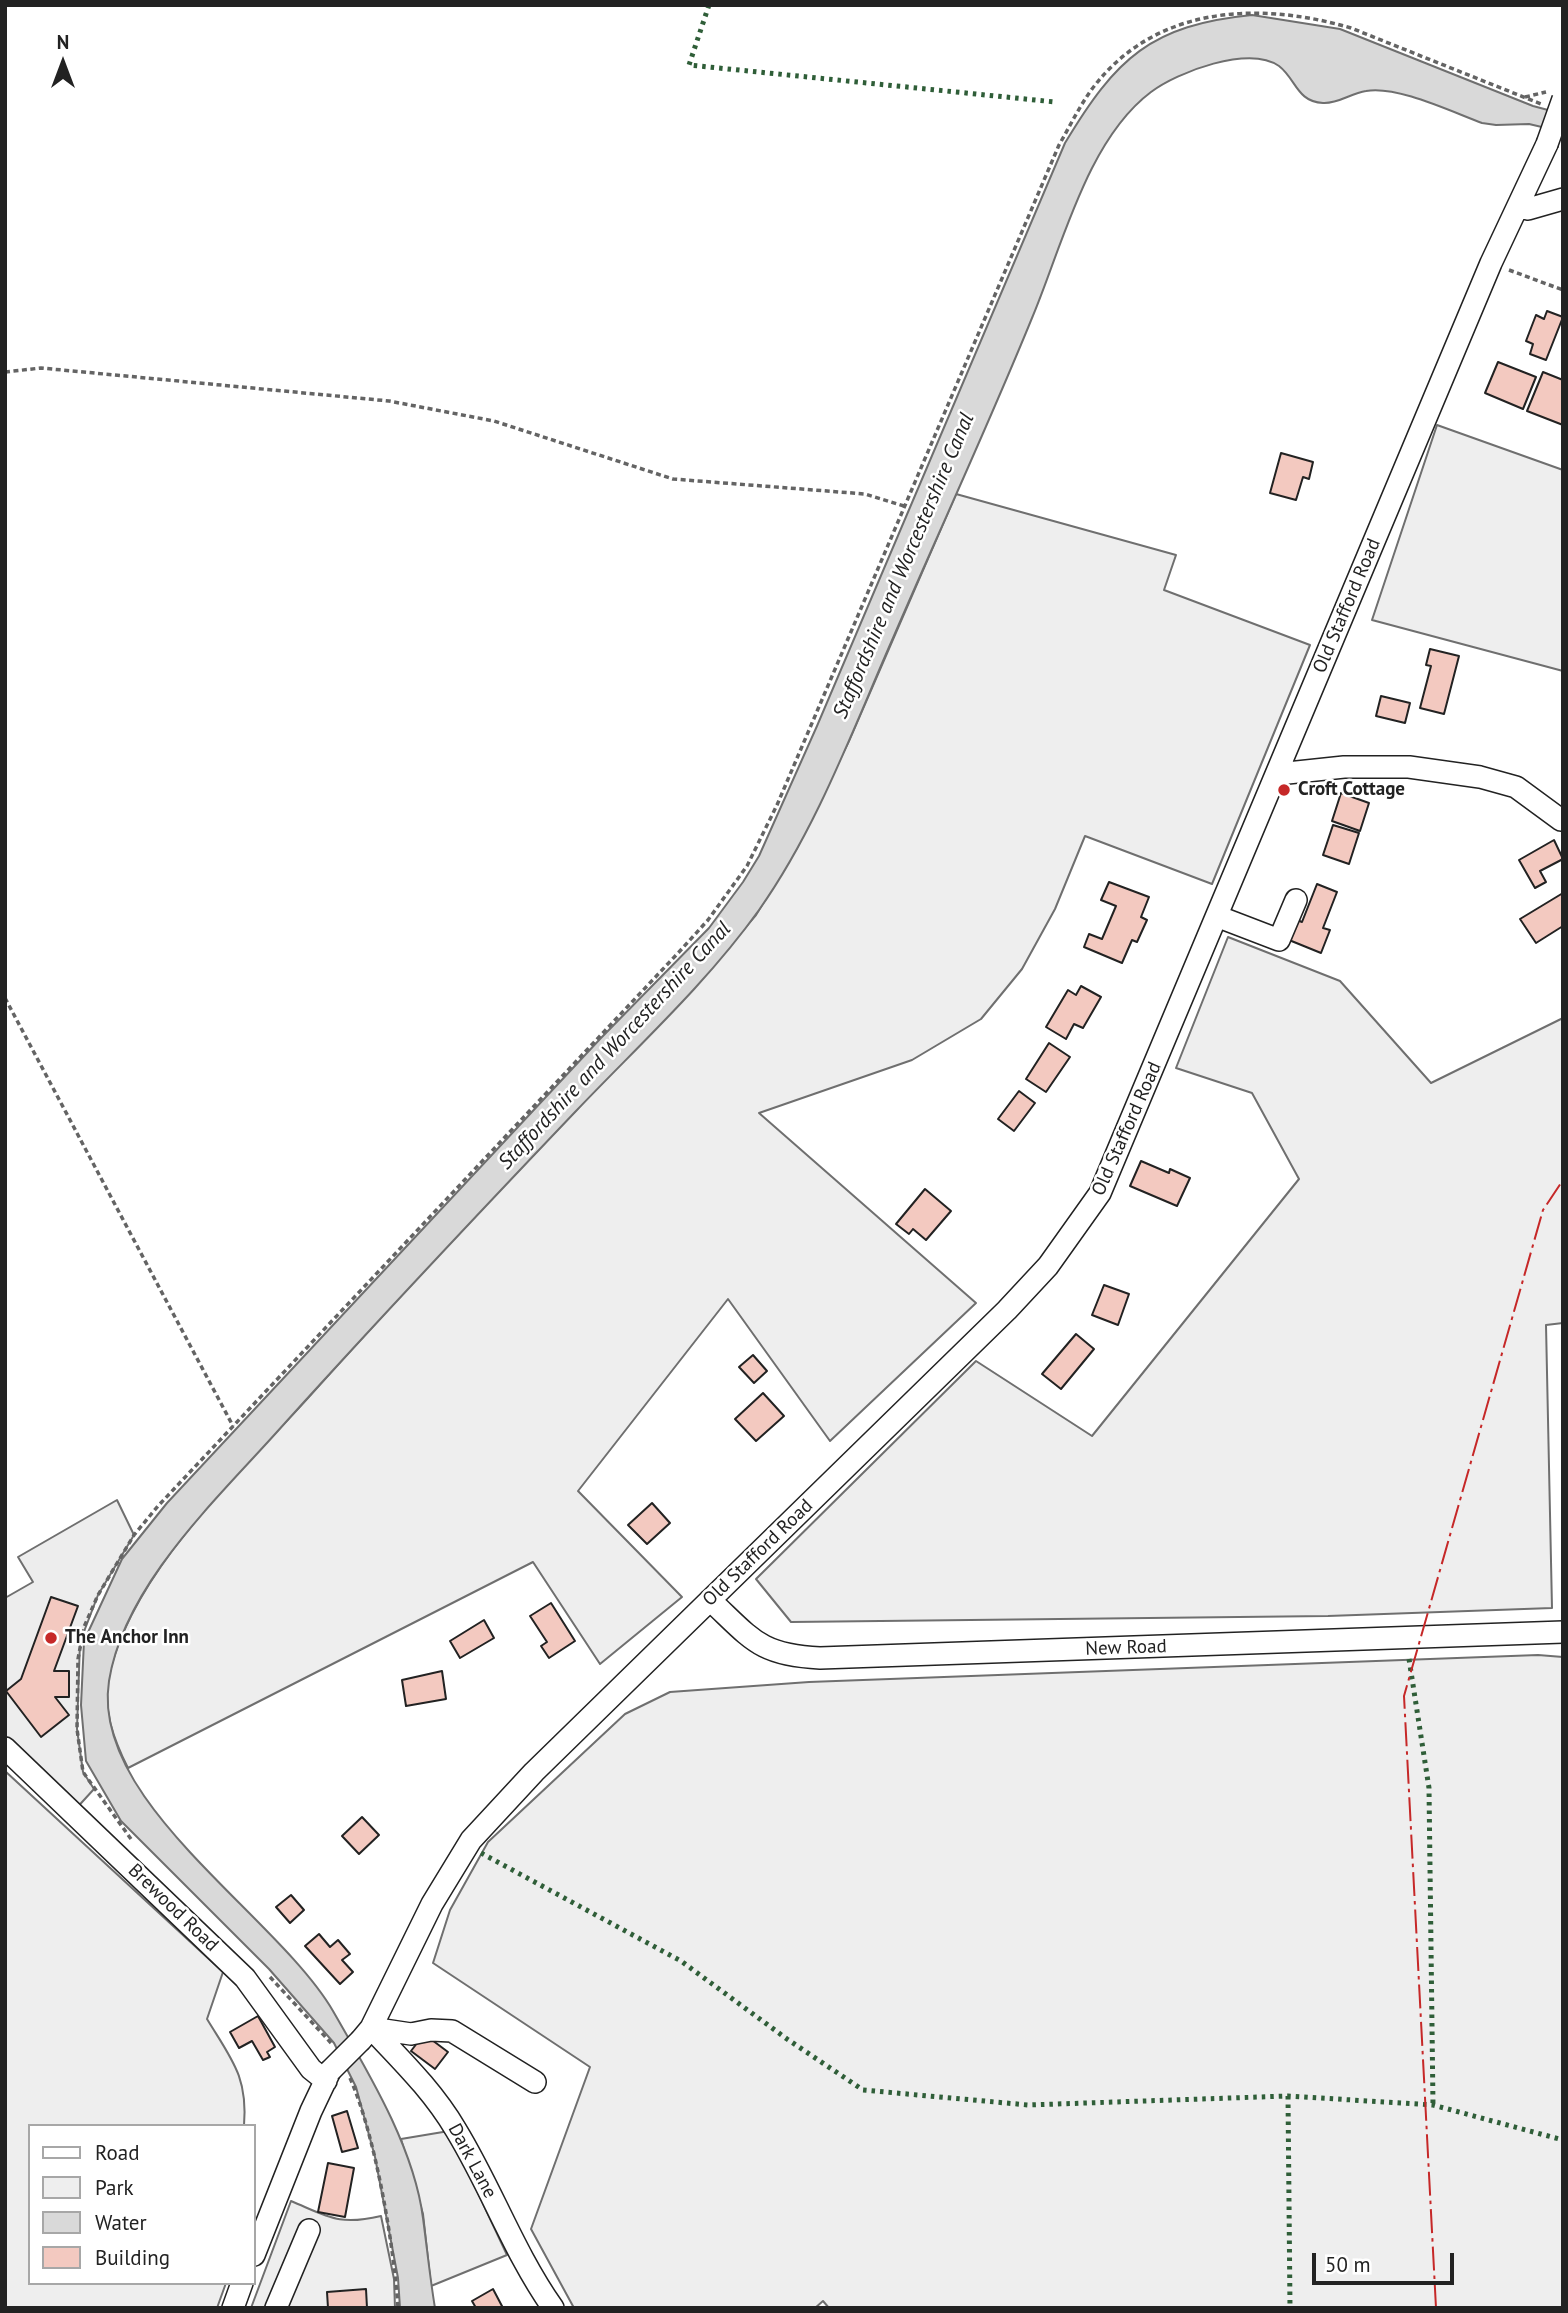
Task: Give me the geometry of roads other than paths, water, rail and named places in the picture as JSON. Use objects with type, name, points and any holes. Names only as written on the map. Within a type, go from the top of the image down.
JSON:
[{"type":"street","name":"Old Stafford Road","points":[[328,2076],[366,2034],[432,1904],[471,1840],[534,1772],[1007,1310],[1048,1266],[1078,1228],[1118,1156],[1491,263],[1547,144],[1563,99]]},
{"type":"street","points":[[1518,207],[1528,209],[1563,199]]},
{"type":"street","points":[[1278,774],[1344,767],[1409,767],[1480,776],[1516,787],[1561,820]]},
{"type":"street","points":[[1219,917],[1279,940],[1296,900]]},
{"type":"street","name":"New Road","points":[[710,1600],[758,1645],[784,1656],[820,1658],[1563,1632]]},
{"type":"street","name":"Brewood Road","points":[[5,1748],[246,1978],[312,2069],[328,2076]]},
{"type":"street","points":[[366,2034],[452,2031],[535,2082]]},
{"type":"street","name":"Dark Lane","points":[[366,2034],[423,2082],[447,2116],[526,2269],[553,2308]]},
{"type":"street","points":[[256,2250],[328,2076]]},
{"type":"street","points":[[276,2308],[309,2230]]},
{"type":"street","points":[[233,2308],[241,2285]]},
{"type":"water","name":"Staffordshire and Worcestershire Canal","points":[[1252,15],[1340,29],[1533,106],[1563,114],[1563,132],[1529,124],[1482,123],[1424,101],[1378,90],[1355,94],[1334,102],[1314,102],[1302,94],[1279,66],[1266,60],[1250,58],[1195,69],[1151,92],[1129,113],[1093,166],[1079,196],[1015,358],[848,742],[816,812],[780,879],[739,937],[695,989],[425,1271],[200,1517],[152,1579],[118,1646],[109,1681],[111,1726],[128,1770],[157,1813],[193,1855],[307,1974],[347,2034],[400,2137],[418,2191],[435,2308],[400,2308],[398,2278],[375,2157],[356,2087],[334,2043],[269,1969],[121,1821],[86,1761],[81,1705],[84,1641],[122,1559],[167,1503],[600,1039],[709,928],[743,882],[759,856],[817,726],[1065,143],[1102,89],[1120,68],[1140,51],[1162,37],[1187,27]]},
{"type":"place","name":"Croft Cottage","points":[[1284,790]]},
{"type":"place","name":"The Anchor Inn","points":[[51,1638]]}]
